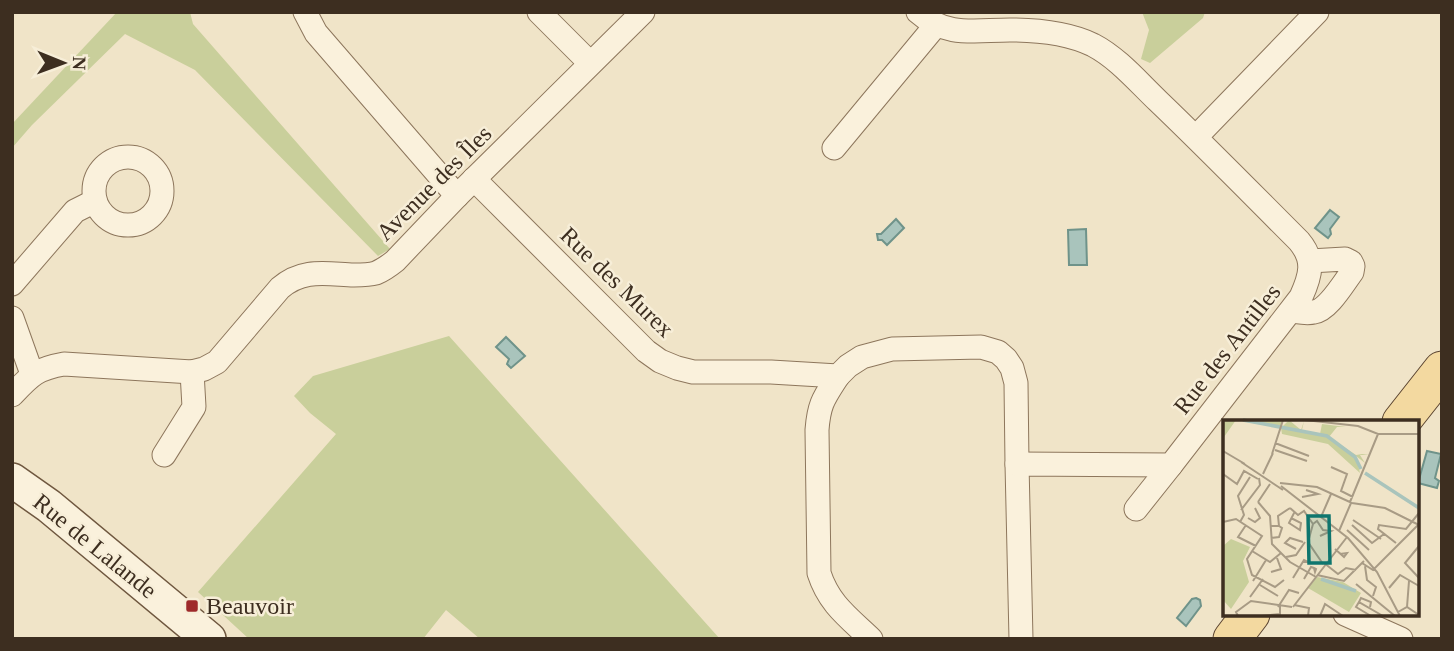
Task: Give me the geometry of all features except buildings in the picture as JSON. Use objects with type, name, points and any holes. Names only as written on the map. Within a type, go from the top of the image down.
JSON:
[{"type":"main road","points":[[1421,406],[1442,370]]},
{"type":"main road","points":[[1232,639],[1249,616]]},
{"type":"street","points":[[304,12],[316,33],[457,196]]},
{"type":"street","points":[[539,12],[590,64]]},
{"type":"street","name":"Avenue des Îles","points":[[192,372],[217,362],[290,279],[303,274],[376,273],[396,261],[457,196],[643,12]]},
{"type":"street","points":[[1196,137],[1318,12]]},
{"type":"street","points":[[834,148],[927,19],[947,29],[962,32],[1011,30],[1074,37],[1095,46],[1115,60],[1299,241],[1307,250],[1310,261],[1345,259],[1351,262],[1352,272],[1324,309],[1304,313],[1291,311]]},
{"type":"street","name":"Rue des Murex","points":[[474,179],[646,351],[660,361],[693,372],[771,372],[838,376]]},
{"type":"street","points":[[12,284],[75,211],[95,201]]},
{"type":"street","name":"Rue des Antilles","points":[[1136,509],[1301,297],[1307,284],[1310,261]]},
{"type":"street","points":[[12,318],[32,374]]},
{"type":"street","points":[[871,639],[833,603],[819,573],[817,430],[822,401],[838,376],[862,357],[892,349],[981,347],[998,352],[1006,359],[1016,383],[1021,639]]},
{"type":"street","points":[[12,395],[32,374],[47,367],[64,364],[192,372],[194,407],[164,456]]},
{"type":"street","points":[[1017,464],[1171,465]]},
{"type":"street","name":"Rue de Lalande","points":[[12,481],[49,506],[209,639]]},
{"type":"street","points":[[1349,616],[1401,639]]},
{"type":"green space","points":[[117,12],[190,12],[193,24],[390,249],[378,256],[195,70],[125,34],[12,148],[12,124]]},
{"type":"green space","points":[[1142,12],[1205,12],[1203,18],[1150,63],[1141,59],[1149,30]]},
{"type":"green space","points":[[449,336],[720,639],[480,639],[446,610],[423,639],[249,639],[198,592],[336,434],[294,396],[313,376]]},
{"type":"water","points":[[1330,210],[1339,217],[1330,229],[1328,238],[1315,228]]},
{"type":"water","points":[[896,219],[904,228],[887,245],[878,240],[877,234],[881,234]]},
{"type":"water","points":[[1086,229],[1087,265],[1069,265],[1068,230]]},
{"type":"water","points":[[506,337],[525,356],[511,368],[507,364],[509,359],[496,347]]},
{"type":"water","points":[[1427,451],[1441,454],[1435,478],[1439,481],[1437,488],[1419,483]]},
{"type":"water","points":[[1192,599],[1200,600],[1201,606],[1186,626],[1177,618]]},
{"type":"place","name":"Beauvoir","points":[[192,606]]}]
